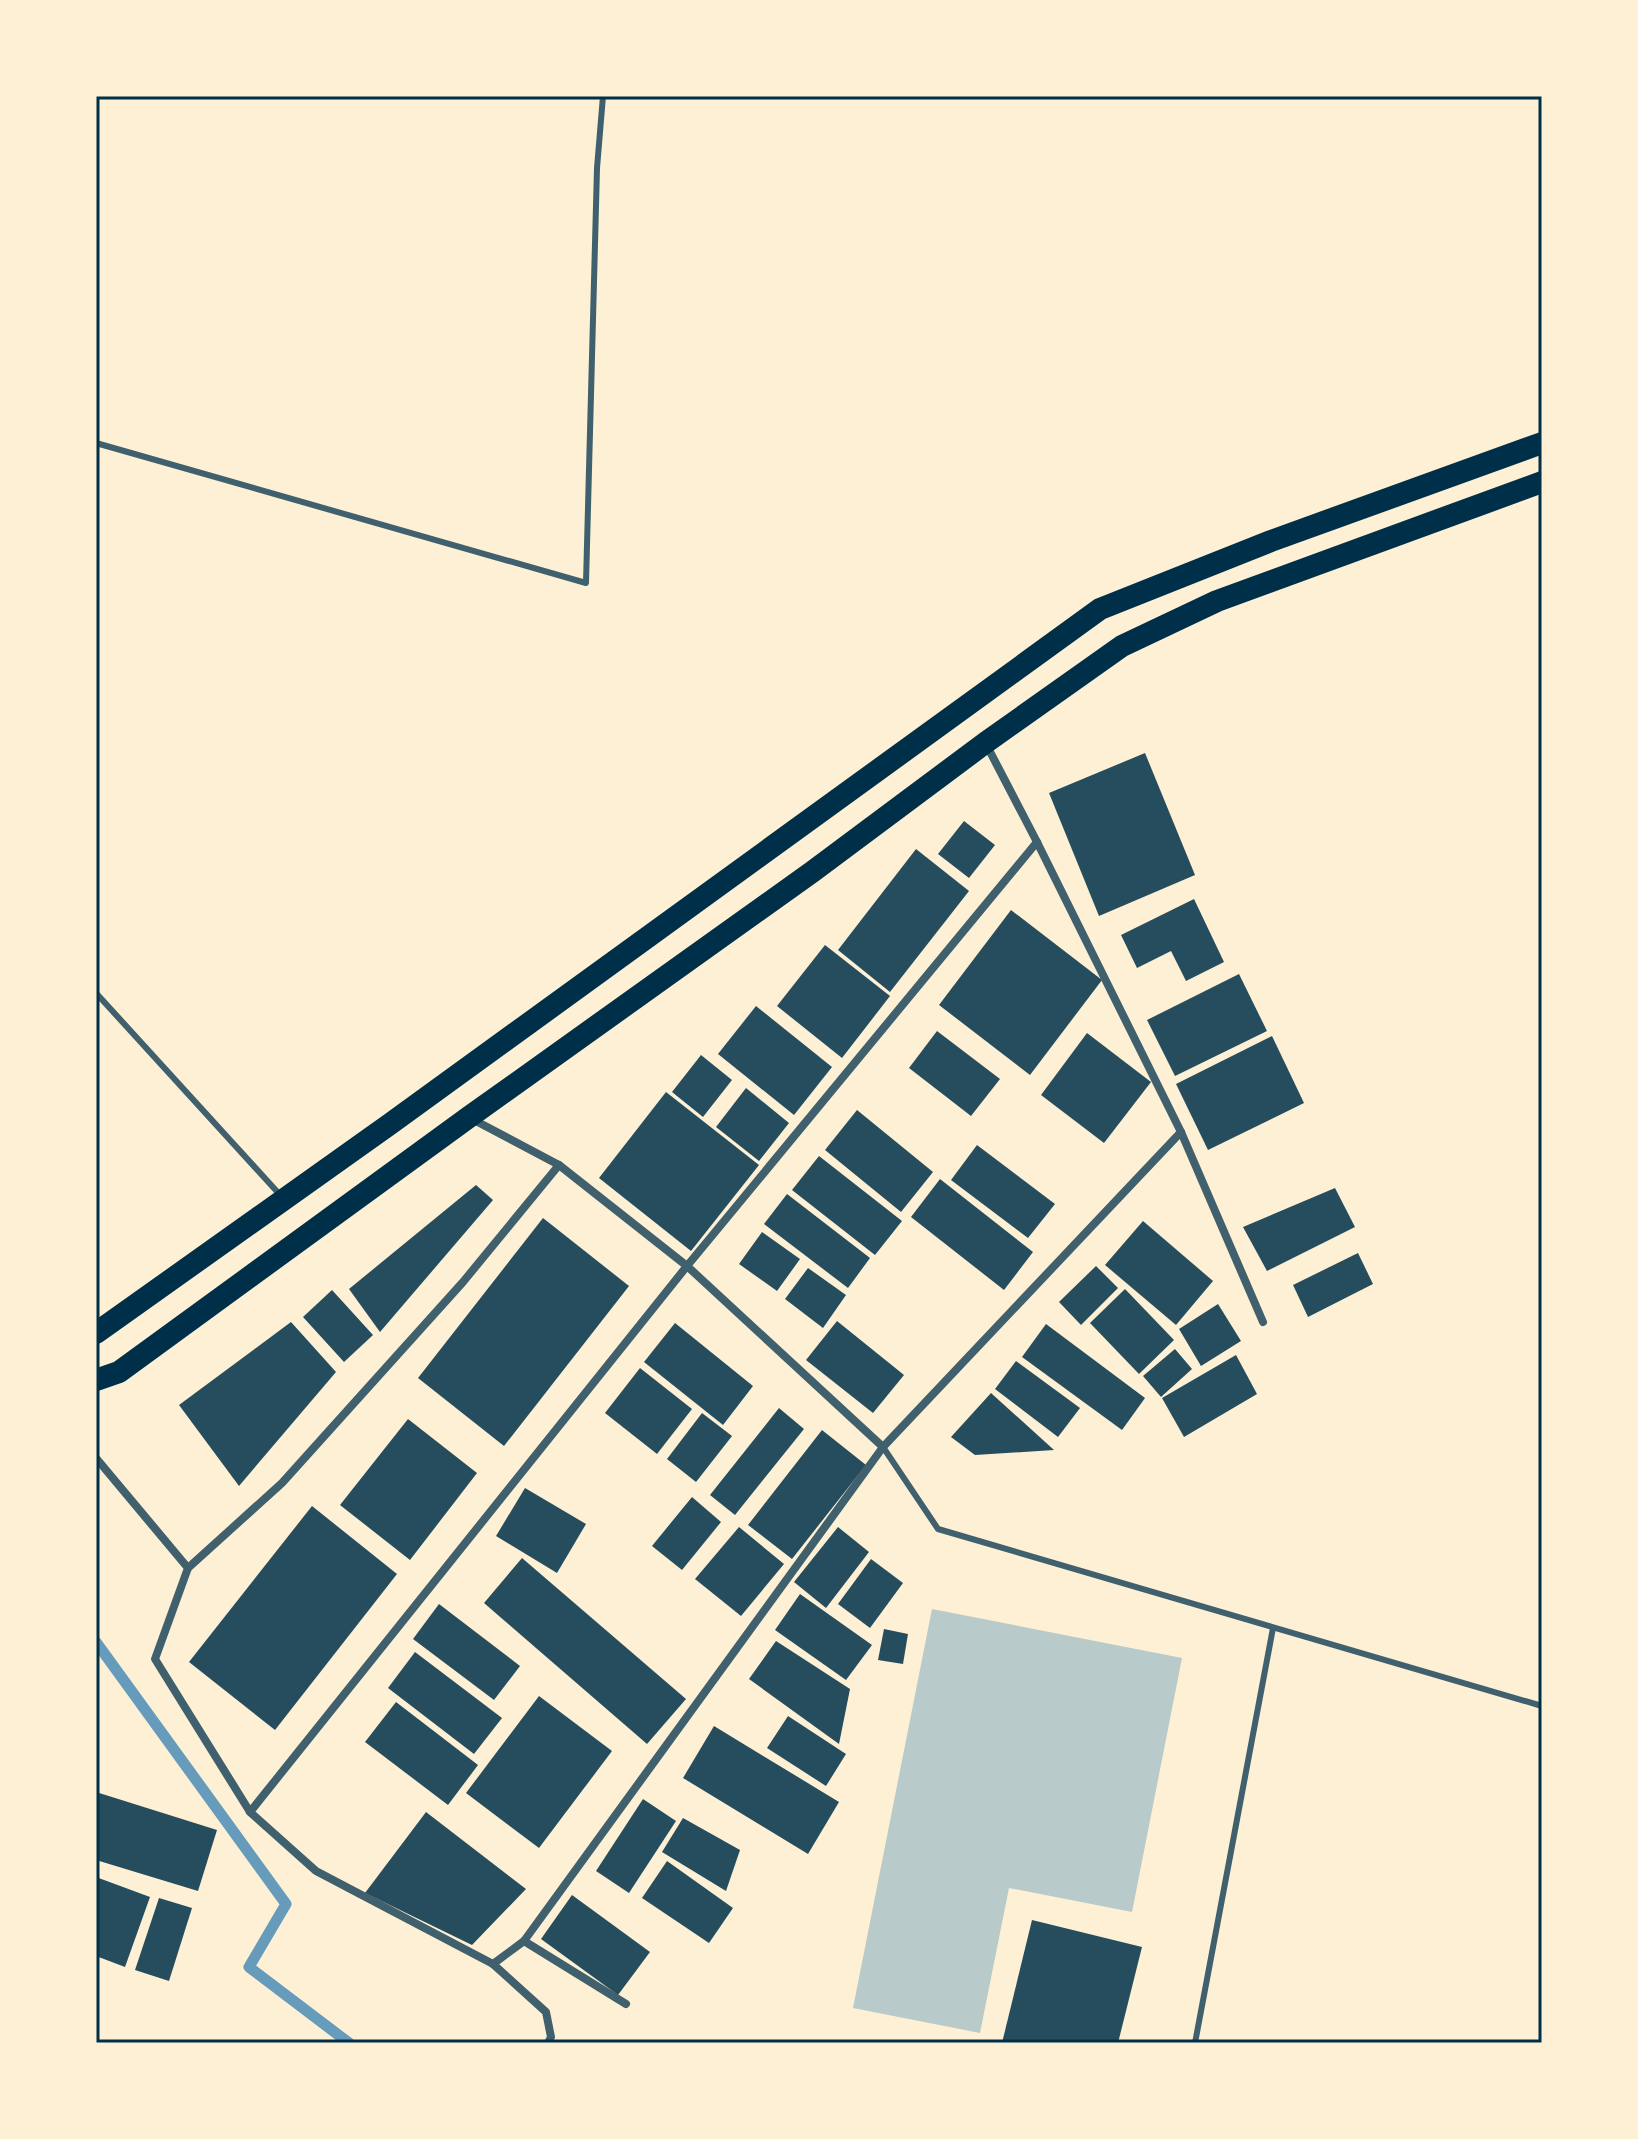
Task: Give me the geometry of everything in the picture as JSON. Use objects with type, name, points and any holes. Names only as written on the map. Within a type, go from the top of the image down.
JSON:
[{"type":"highway","points":[[96,1333],[1100,609],[1271,541],[1542,443]]},
{"type":"highway","points":[[96,1380],[119,1372],[1122,646],[1217,601],[1542,482]]},
{"type":"street","points":[[985,743],[1181,1132],[1263,1322]]},
{"type":"street","points":[[250,1812],[687,1266],[1037,842]]},
{"type":"street","points":[[469,1117],[559,1165],[687,1266],[883,1447]]},
{"type":"street","points":[[493,1964],[524,1941],[883,1447],[1181,1132]]},
{"type":"street","points":[[548,2043],[551,2037],[546,2012],[493,1964],[316,1871],[250,1812],[155,1659],[188,1568],[282,1483],[463,1282],[559,1165]]},
{"type":"street","points":[[96,1458],[188,1568]]},
{"type":"street","points":[[524,1941],[626,2004]]},
{"type":"lane","points":[[96,443],[586,583],[597,168],[603,96]]},
{"type":"lane","points":[[96,993],[284,1199]]},
{"type":"lane","points":[[883,1447],[938,1529],[1542,1706]]},
{"type":"lane","points":[[1195,2043],[1273,1628]]},
{"type":"shaded area","points":[[932,1609],[1182,1658],[1132,1912],[1009,1888],[980,2033],[853,2008]]},
{"type":"building","points":[[1145,753],[1195,875],[1099,916],[1049,793]]},
{"type":"building","points":[[964,821],[995,845],[969,878],[938,854]]},
{"type":"building","points":[[916,849],[969,891],[890,992],[838,950]]},
{"type":"building","points":[[1194,899],[1224,962],[1186,981],[1171,951],[1137,968],[1121,935]]},
{"type":"building","points":[[1011,910],[1102,980],[1030,1075],[939,1005]]},
{"type":"building","points":[[825,945],[890,996],[842,1058],[777,1006]]},
{"type":"building","points":[[1239,974],[1267,1031],[1175,1076],[1147,1020]]},
{"type":"building","points":[[756,1006],[832,1067],[794,1115],[718,1054]]},
{"type":"building","points":[[937,1031],[1000,1079],[971,1116],[909,1068]]},
{"type":"building","points":[[1087,1033],[1151,1082],[1104,1143],[1041,1095]]},
{"type":"building","points":[[1272,1036],[1304,1103],[1208,1150],[1176,1084]]},
{"type":"building","points":[[701,1055],[732,1080],[703,1117],[672,1092]]},
{"type":"building","points":[[746,1088],[789,1123],[759,1161],[716,1127]]},
{"type":"building","points":[[666,1092],[759,1165],[691,1251],[599,1178]]},
{"type":"building","points":[[857,1110],[933,1172],[901,1212],[825,1150]]},
{"type":"building","points":[[977,1145],[1055,1204],[1028,1238],[951,1180]]},
{"type":"building","points":[[819,1156],[902,1221],[875,1255],[792,1190]]},
{"type":"building","points":[[940,1179],[1033,1252],[1004,1290],[911,1217]]},
{"type":"building","points":[[476,1185],[493,1200],[380,1332],[349,1289]]},
{"type":"building","points":[[1335,1188],[1355,1227],[1267,1271],[1243,1227]]},
{"type":"building","points":[[787,1194],[870,1258],[848,1288],[764,1224]]},
{"type":"building","points":[[543,1218],[629,1286],[504,1446],[418,1378]]},
{"type":"building","points":[[1143,1221],[1213,1281],[1176,1325],[1105,1265]]},
{"type":"building","points":[[762,1232],[800,1259],[777,1291],[739,1264]]},
{"type":"building","points":[[1358,1253],[1373,1284],[1308,1317],[1293,1285]]},
{"type":"building","points":[[1096,1266],[1118,1288],[1081,1325],[1059,1302]]},
{"type":"building","points":[[808,1268],[846,1295],[823,1328],[785,1299]]},
{"type":"building","points":[[1125,1289],[1174,1340],[1139,1374],[1090,1323]]},
{"type":"building","points":[[332,1290],[373,1335],[344,1362],[303,1317]]},
{"type":"building","points":[[1218,1304],[1241,1341],[1201,1366],[1179,1329]]},
{"type":"building","points":[[837,1321],[904,1375],[873,1413],[806,1360]]},
{"type":"building","points":[[291,1322],[336,1372],[239,1486],[179,1405]]},
{"type":"building","points":[[675,1323],[753,1386],[723,1425],[644,1362]]},
{"type":"building","points":[[1046,1324],[1145,1398],[1122,1430],[1022,1357]]},
{"type":"building","points":[[1175,1349],[1192,1369],[1161,1397],[1143,1376]]},
{"type":"building","points":[[1236,1355],[1257,1394],[1184,1437],[1162,1398]]},
{"type":"building","points":[[1016,1361],[1080,1408],[1058,1437],[995,1389]]},
{"type":"building","points":[[640,1368],[692,1409],[657,1454],[605,1413]]},
{"type":"building","points":[[991,1393],[1054,1450],[975,1455],[951,1437]]},
{"type":"building","points":[[779,1408],[804,1429],[735,1515],[710,1495]]},
{"type":"building","points":[[702,1413],[732,1436],[696,1482],[667,1459]]},
{"type":"building","points":[[408,1419],[477,1473],[410,1560],[340,1505]]},
{"type":"building","points":[[822,1430],[866,1465],[792,1559],[748,1525]]},
{"type":"building","points":[[525,1488],[586,1524],[557,1573],[496,1536]]},
{"type":"building","points":[[692,1497],[721,1522],[682,1570],[652,1546]]},
{"type":"building","points":[[312,1506],[397,1574],[275,1730],[189,1662]]},
{"type":"building","points":[[739,1527],[784,1564],[741,1616],[695,1579]]},
{"type":"building","points":[[838,1527],[869,1552],[826,1608],[794,1582]]},
{"type":"building","points":[[522,1558],[686,1699],[647,1744],[484,1603]]},
{"type":"building","points":[[871,1559],[903,1583],[870,1628],[838,1604]]},
{"type":"building","points":[[800,1594],[872,1645],[846,1680],[775,1630]]},
{"type":"building","points":[[439,1604],[520,1666],[494,1700],[413,1639]]},
{"type":"building","points":[[884,1629],[908,1634],[903,1664],[878,1660]]},
{"type":"building","points":[[776,1641],[850,1689],[839,1744],[749,1679]]},
{"type":"building","points":[[415,1652],[502,1718],[474,1754],[388,1688]]},
{"type":"building","points":[[539,1696],[612,1751],[539,1848],[466,1793]]},
{"type":"building","points":[[396,1702],[478,1765],[448,1805],[365,1742]]},
{"type":"building","points":[[788,1716],[846,1754],[826,1786],[767,1748]]},
{"type":"building","points":[[714,1726],[839,1802],[808,1854],[683,1778]]},
{"type":"building","points":[[96,1792],[217,1830],[198,1891],[96,1860]]},
{"type":"building","points":[[643,1799],[676,1821],[629,1893],[596,1871]]},
{"type":"building","points":[[426,1812],[526,1889],[472,1945],[365,1893]]},
{"type":"building","points":[[683,1818],[740,1850],[726,1891],[662,1852]]},
{"type":"building","points":[[667,1861],[733,1908],[709,1943],[642,1898]]},
{"type":"building","points":[[96,1877],[150,1897],[125,1967],[96,1956]]},
{"type":"building","points":[[572,1895],[650,1952],[618,1995],[541,1939]]},
{"type":"building","points":[[159,1898],[192,1908],[169,1981],[135,1970]]},
{"type":"building","points":[[1032,1920],[1142,1947],[1118,2043],[1002,2043]]},
{"type":"waterway","points":[[96,1642],[286,1904],[249,1967],[349,2043]]}]
